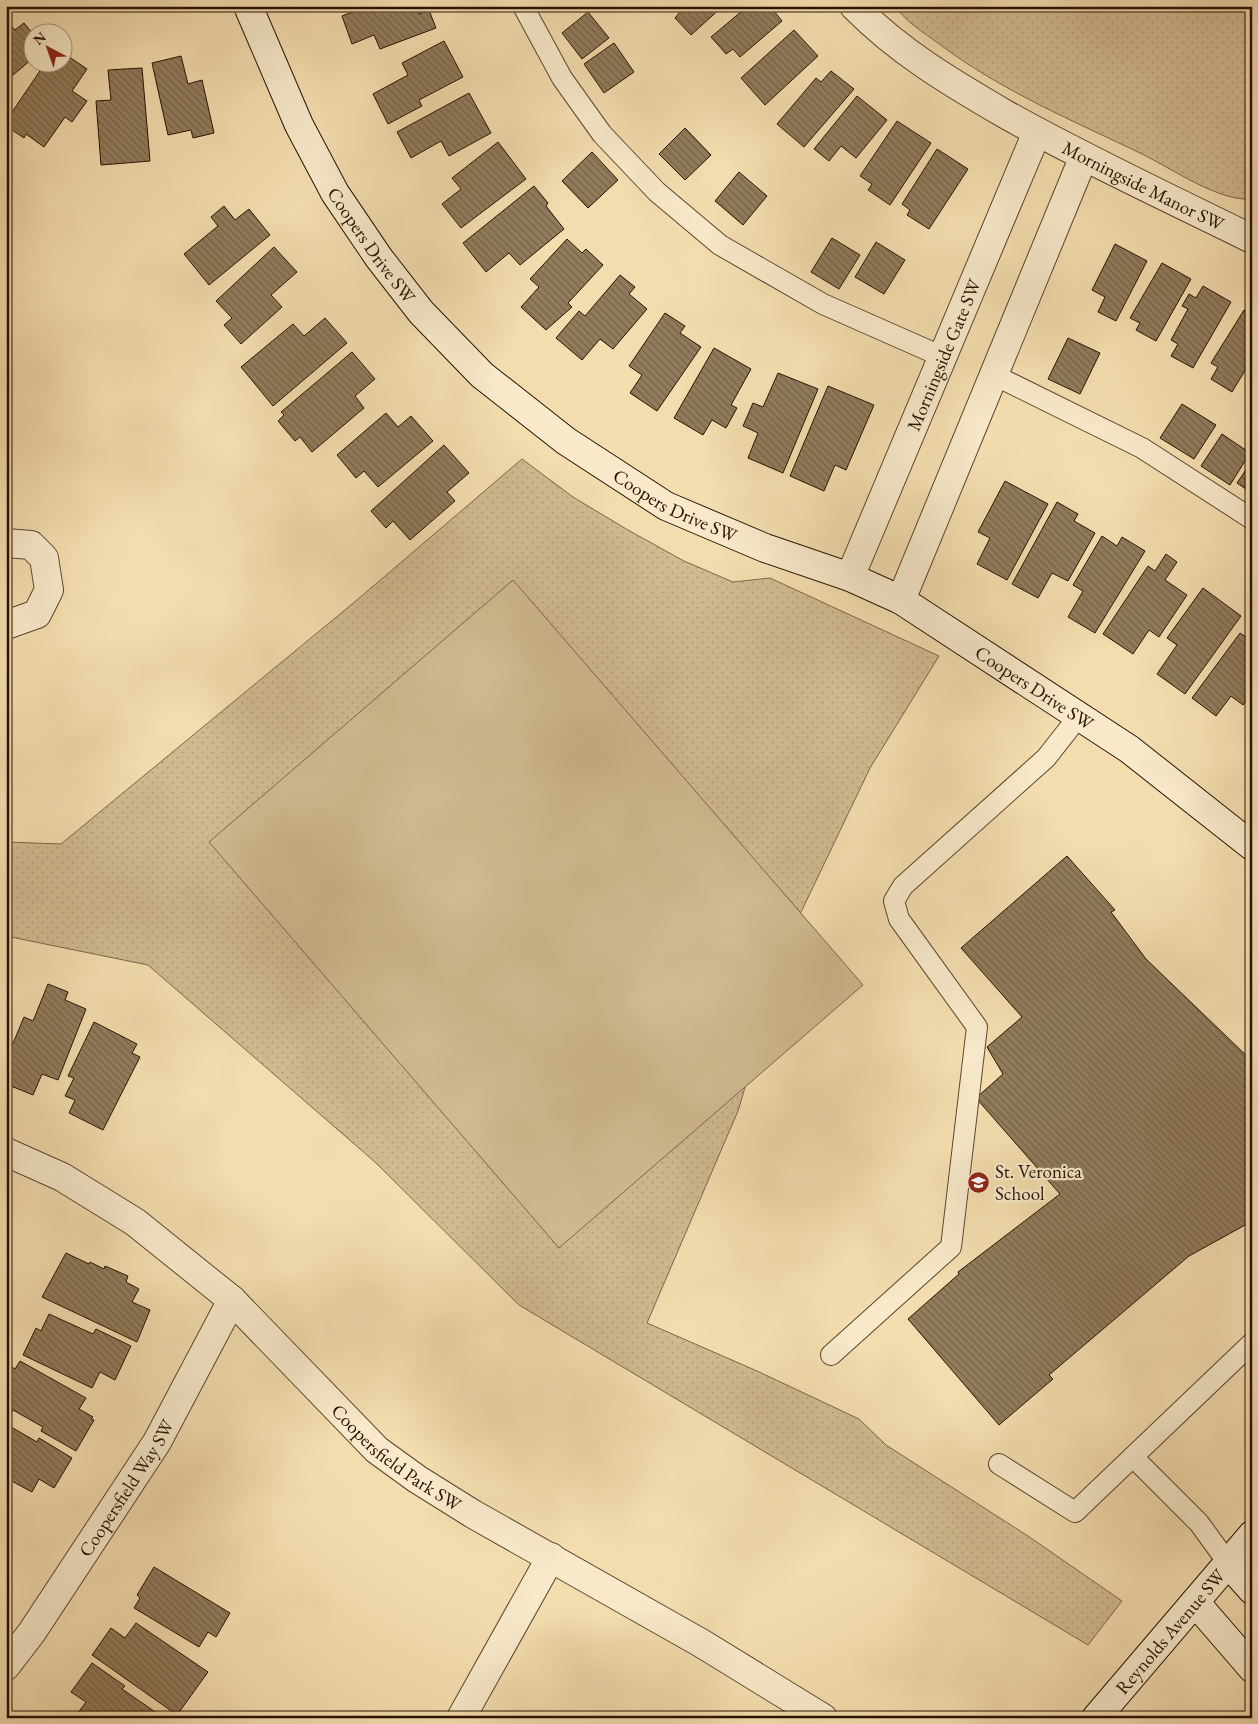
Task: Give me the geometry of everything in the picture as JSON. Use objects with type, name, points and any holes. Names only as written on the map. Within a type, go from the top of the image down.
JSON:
[{"type":"street","name":"Coopers Drive SW","points":[[248,6],[300,125],[335,192],[378,258],[421,312],[482,375],[566,441],[666,506],[765,548],[850,577],[901,600],[1130,749],[1252,846]]},
{"type":"street","name":"Morningside Manor SW","points":[[854,6],[880,33],[943,78],[1037,132],[1252,239]]},
{"type":"street","name":"Morningside Gate SW","points":[[850,577],[1037,132]]},
{"type":"street","points":[[901,600],[1084,156]]},
{"type":"street","points":[[6,543],[31,545],[44,558],[50,590],[37,614],[6,625]]},
{"type":"street","name":"Coopersfield Park SW","points":[[6,1152],[62,1177],[135,1222],[232,1300],[377,1450],[417,1479],[465,1509],[701,1643],[823,1718]]},
{"type":"street","name":"Coopersfield Way SW","points":[[6,1666],[32,1632],[157,1442],[232,1300]]},
{"type":"street","points":[[1241,1548],[1252,1590]]},
{"type":"street","name":"Reynolds Avenue SW","points":[[1096,1718],[1241,1548]]},
{"type":"street","points":[[461,1718],[551,1557]]},
{"type":"street","points":[[1195,1602],[1252,1668]]},
{"type":"lane","points":[[523,6],[562,78],[602,134],[657,192],[685,216],[720,244],[823,304],[943,357]]},
{"type":"lane","points":[[994,375],[1142,448],[1252,519]]},
{"type":"lane","points":[[831,1355],[951,1247],[977,1026],[899,919],[894,901],[903,886],[1046,758],[1079,716]]},
{"type":"lane","points":[[999,1464],[1075,1512],[1252,1343]]},
{"type":"lane","points":[[1133,1457],[1199,1523],[1241,1548]]},
{"type":"shaded area","points":[[895,6],[1252,6],[1252,199],[1239,199],[1197,184],[1144,155],[1012,91],[962,60],[921,31],[909,22]]},
{"type":"shaded area","points":[[522,459],[573,497],[684,561],[733,582],[770,578],[939,656],[870,768],[791,933],[738,1111],[647,1323],[757,1371],[859,1419],[886,1445],[1028,1536],[1122,1601],[1088,1645],[519,1305],[375,1162],[148,965],[6,936],[6,842],[61,844],[357,600]]},
{"type":"shaded area","points":[[513,580],[863,985],[559,1248],[209,842]]},
{"type":"building","points":[[367,6],[416,6],[419,14],[429,10],[436,28],[380,49],[374,35],[352,44],[342,16]]},
{"type":"building","points":[[685,6],[723,6],[691,35],[675,18]]},
{"type":"building","points":[[748,6],[770,6],[782,21],[740,57],[733,49],[726,54],[711,37]]},
{"type":"building","points":[[588,12],[609,38],[582,59],[562,33]]},
{"type":"building","points":[[8,22],[15,30],[22,25],[22,67],[6,81],[6,24]]},
{"type":"building","points":[[794,30],[818,56],[765,105],[741,78]]},
{"type":"building","points":[[444,41],[463,77],[419,100],[422,106],[388,124],[373,94],[408,75],[402,63]]},
{"type":"building","points":[[614,43],[634,72],[604,93],[584,64]]},
{"type":"building","points":[[181,56],[188,84],[202,80],[214,133],[193,138],[191,130],[168,135],[152,63]]},
{"type":"building","points":[[72,59],[87,69],[72,91],[87,101],[72,122],[65,117],[44,147],[26,134],[24,138],[6,126],[6,121],[39,72],[72,72]]},
{"type":"building","points":[[142,68],[150,161],[101,165],[96,101],[111,100],[108,70]]},
{"type":"building","points":[[831,71],[854,89],[804,147],[777,124],[816,78],[821,82]]},
{"type":"building","points":[[469,93],[491,133],[449,156],[441,141],[411,158],[397,132]]},
{"type":"building","points":[[857,96],[887,120],[856,158],[841,146],[829,161],[814,149]]},
{"type":"building","points":[[897,121],[931,143],[890,205],[868,190],[872,184],[860,176]]},
{"type":"building","points":[[685,128],[711,155],[685,180],[659,154]]},
{"type":"building","points":[[498,142],[526,179],[461,228],[442,204],[461,189],[452,178]]},
{"type":"building","points":[[937,149],[968,169],[929,229],[907,215],[910,210],[902,204]]},
{"type":"building","points":[[592,152],[618,180],[588,208],[562,181]]},
{"type":"building","points":[[739,172],[767,196],[743,225],[715,201]]},
{"type":"building","points":[[534,186],[548,203],[546,206],[564,229],[520,265],[509,253],[486,272],[463,243]]},
{"type":"building","points":[[224,206],[235,220],[249,209],[270,235],[209,285],[184,254],[218,226],[211,217]]},
{"type":"building","points":[[832,238],[860,255],[839,289],[811,272]]},
{"type":"building","points":[[567,239],[582,253],[586,249],[603,265],[568,303],[572,307],[546,330],[521,307],[539,287],[530,279]]},
{"type":"building","points":[[876,242],[905,260],[884,294],[855,277]]},
{"type":"building","points":[[1115,244],[1147,261],[1116,321],[1098,312],[1105,297],[1092,290]]},
{"type":"building","points":[[274,247],[297,272],[271,295],[282,307],[241,344],[224,325],[232,318],[216,301]]},
{"type":"building","points":[[1162,263],[1191,279],[1156,341],[1136,330],[1140,323],[1130,318]]},
{"type":"building","points":[[620,275],[635,287],[629,294],[647,309],[613,349],[600,339],[582,360],[556,338],[579,311],[585,316]]},
{"type":"building","points":[[1203,286],[1231,302],[1193,368],[1171,356],[1178,344],[1171,340],[1188,309],[1182,306],[1189,294],[1196,298]]},
{"type":"building","points":[[1244,310],[1252,314],[1252,359],[1232,392],[1211,379],[1218,367],[1211,363]]},
{"type":"building","points":[[665,313],[685,326],[680,333],[701,347],[657,411],[630,393],[642,375],[629,366]]},
{"type":"building","points":[[325,318],[347,343],[273,406],[241,367],[293,324],[304,336]]},
{"type":"building","points":[[1068,338],[1100,353],[1080,394],[1048,379]]},
{"type":"building","points":[[714,348],[751,369],[731,405],[737,408],[726,428],[712,420],[703,435],[674,418]]},
{"type":"building","points":[[352,352],[375,379],[355,396],[364,408],[312,452],[300,437],[295,441],[278,421],[284,415],[281,412]]},
{"type":"building","points":[[778,373],[818,389],[783,473],[748,458],[758,433],[743,426],[753,403],[763,407]]},
{"type":"building","points":[[828,386],[874,405],[846,470],[835,465],[824,491],[790,476]]},
{"type":"building","points":[[1182,404],[1216,425],[1194,459],[1160,438]]},
{"type":"building","points":[[386,413],[398,427],[411,416],[433,441],[378,487],[364,471],[356,478],[337,455]]},
{"type":"building","points":[[1222,434],[1250,453],[1230,485],[1201,466]]},
{"type":"building","points":[[444,445],[469,473],[447,492],[455,501],[410,540],[393,521],[386,528],[371,511]]},
{"type":"building","points":[[1252,461],[1252,493],[1237,483]]},
{"type":"building","points":[[1005,481],[1048,504],[1007,580],[977,564],[990,538],[978,532]]},
{"type":"building","points":[[1057,502],[1078,514],[1074,521],[1095,533],[1068,581],[1052,573],[1038,598],[1012,584]]},
{"type":"building","points":[[1102,536],[1117,546],[1122,537],[1145,551],[1095,633],[1068,617],[1083,591],[1073,585]]},
{"type":"building","points":[[1166,554],[1177,562],[1165,580],[1187,595],[1159,637],[1149,630],[1133,654],[1103,634],[1148,566],[1155,571]]},
{"type":"building","points":[[1203,588],[1241,616],[1185,694],[1157,674],[1177,645],[1167,638]]},
{"type":"building","points":[[1240,633],[1252,641],[1252,692],[1243,705],[1231,696],[1216,716],[1192,698]]},
{"type":"building","points":[[1067,856],[1115,910],[1111,912],[1146,959],[1252,1061],[1252,1234],[1247,1224],[1189,1256],[1049,1375],[1053,1379],[999,1425],[908,1319],[959,1274],[958,1272],[1060,1194],[976,1098],[1003,1074],[987,1047],[1022,1017],[961,948]]},
{"type":"building","points":[[48,984],[68,992],[65,1000],[86,1009],[58,1080],[42,1074],[33,1095],[6,1084],[6,1060],[24,1017],[33,1021]]},
{"type":"building","points":[[94,1022],[137,1044],[132,1053],[140,1057],[103,1130],[69,1113],[75,1100],[65,1096],[74,1078],[68,1076]]},
{"type":"building","points":[[66,1253],[89,1264],[90,1262],[104,1269],[105,1266],[128,1276],[126,1282],[139,1289],[132,1302],[150,1310],[137,1342],[42,1297]]},
{"type":"building","points":[[49,1314],[93,1334],[96,1329],[131,1346],[115,1380],[100,1372],[92,1388],[23,1355],[36,1328],[41,1331]]},
{"type":"building","points":[[20,1361],[86,1398],[79,1409],[93,1417],[91,1419],[94,1420],[76,1451],[41,1431],[43,1427],[13,1410],[11,1414],[6,1411],[6,1377],[12,1367],[15,1369]]},
{"type":"building","points":[[6,1424],[37,1442],[39,1438],[72,1458],[54,1488],[39,1479],[32,1492],[6,1478]]},
{"type":"building","points":[[154,1567],[230,1613],[216,1637],[208,1632],[199,1647],[134,1608],[140,1598],[137,1595]]},
{"type":"building","points":[[136,1623],[208,1672],[177,1715],[92,1655],[111,1628],[125,1638]]},
{"type":"building","points":[[92,1663],[125,1686],[122,1689],[164,1718],[82,1718],[77,1714],[86,1702],[71,1692]]},
{"type":"place","name":"St. Veronica School","points":[[979,1182]]}]
